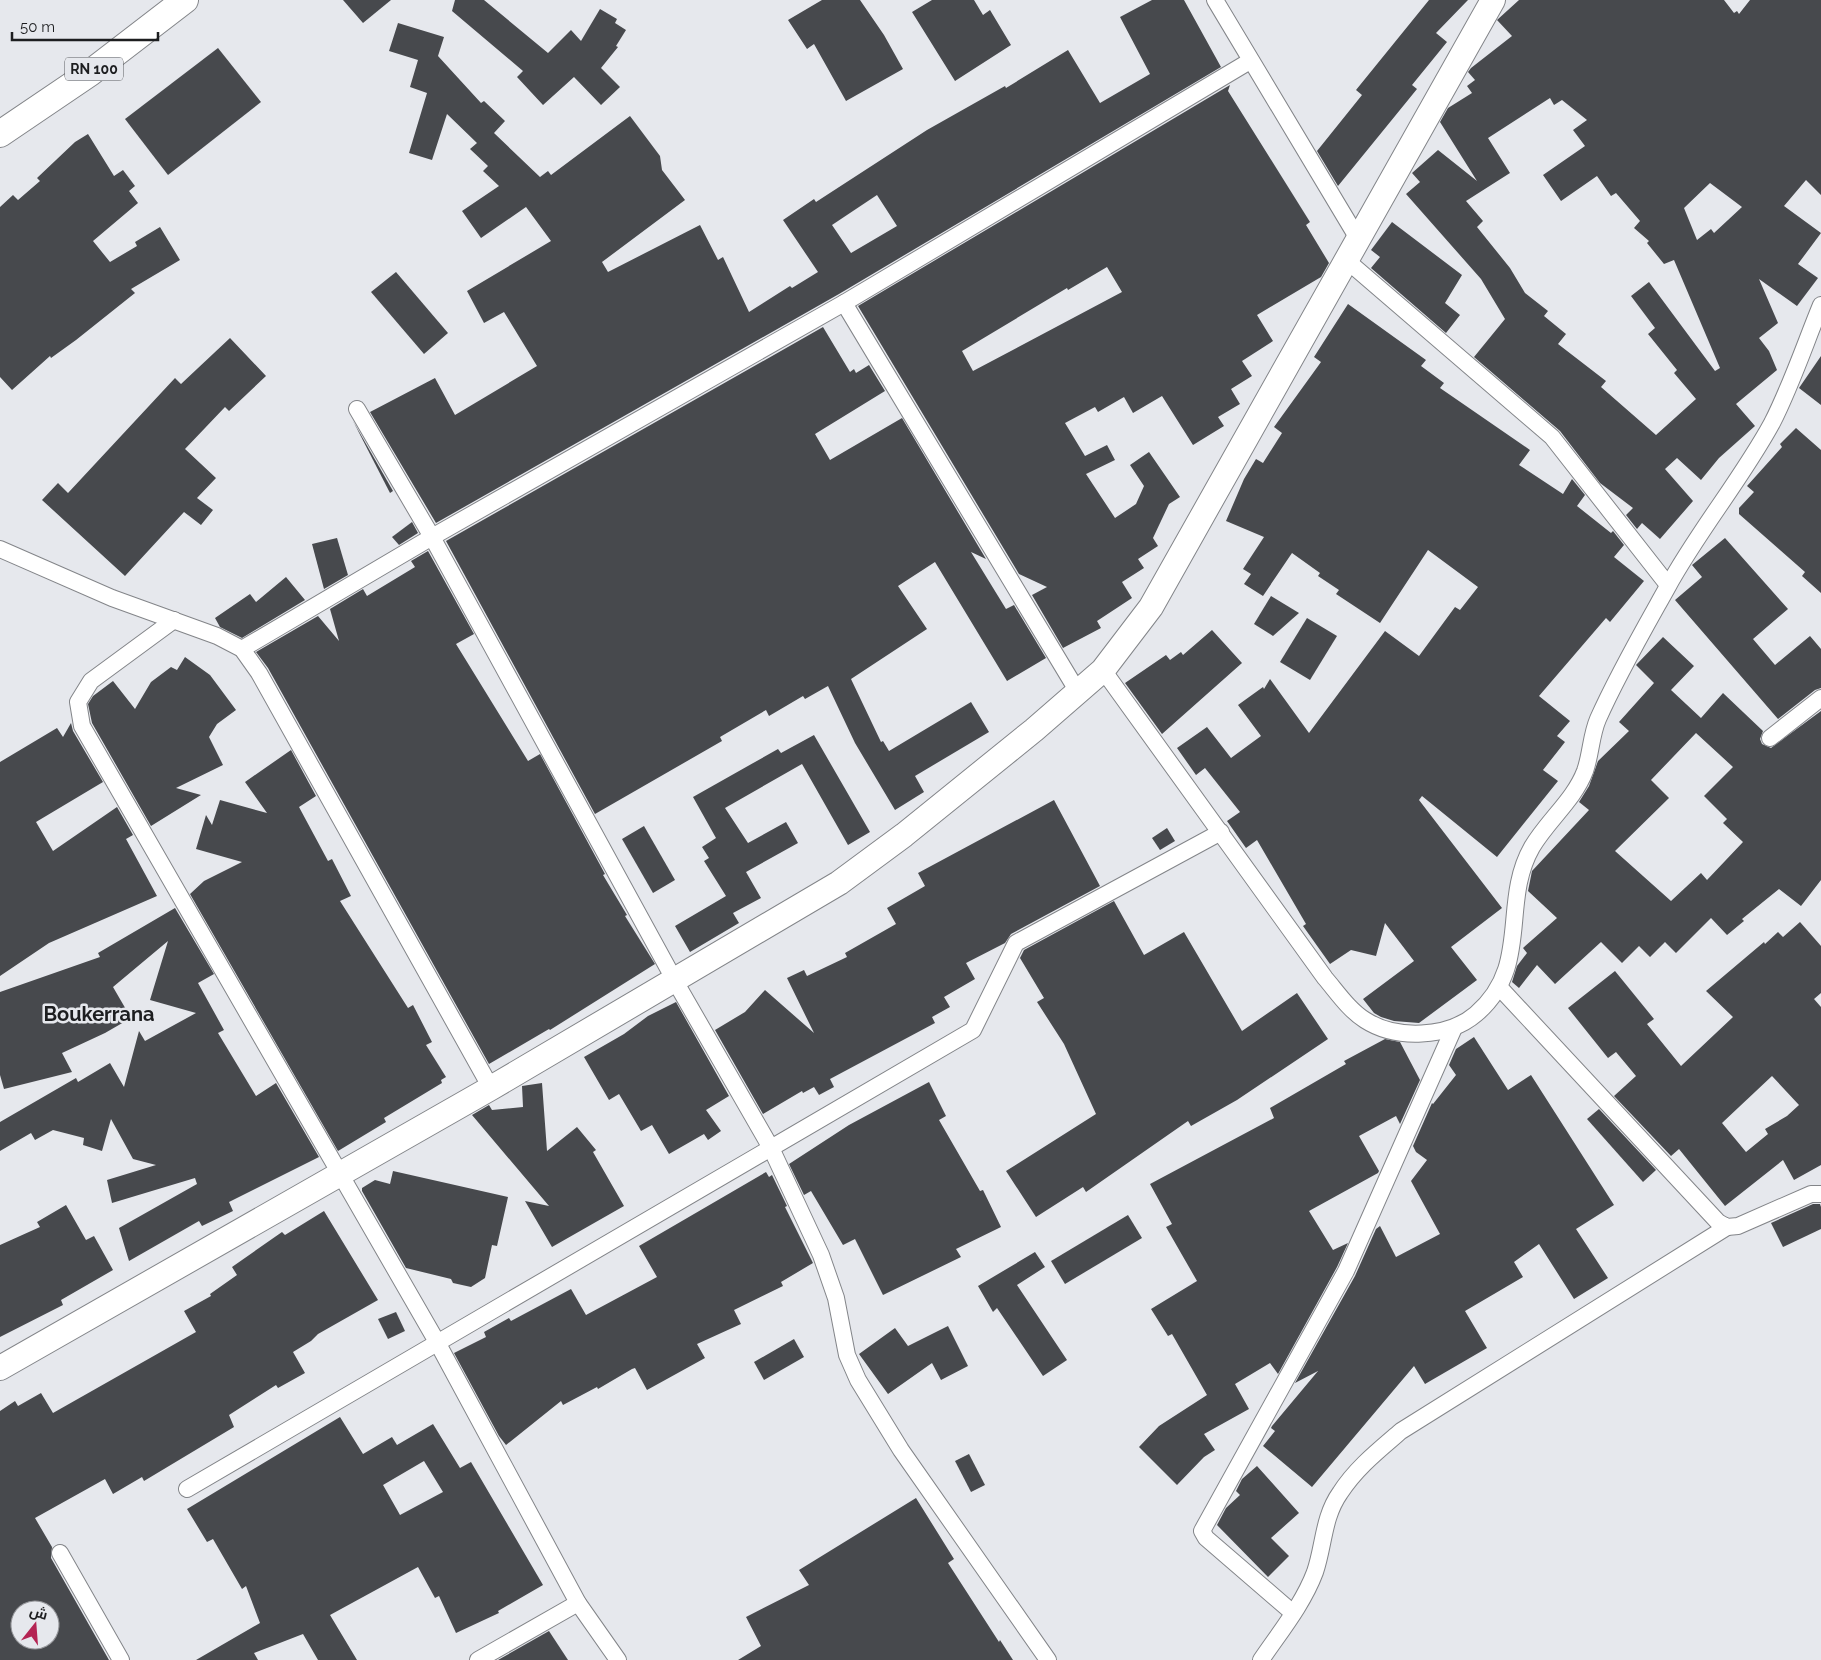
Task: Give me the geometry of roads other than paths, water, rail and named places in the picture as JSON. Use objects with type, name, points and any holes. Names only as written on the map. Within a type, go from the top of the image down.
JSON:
[{"type":"main road","name":"RN 100","points":[[0,134],[90,72],[185,0]]},
{"type":"street","points":[[1215,0],[1357,237]]},
{"type":"street","points":[[0,1368],[491,1088],[839,883],[904,835],[1034,730],[1102,670],[1151,607],[1357,237],[1492,0]]},
{"type":"street","points":[[242,650],[432,536],[844,303],[1250,61]]},
{"type":"street","points":[[1345,259],[1552,437],[1668,585]]},
{"type":"street","points":[[844,303],[1078,692]]},
{"type":"street","points":[[1102,670],[1325,978],[1353,1010],[1366,1021],[1389,1030],[1424,1034],[1453,1030],[1476,1015],[1500,988],[1510,957],[1520,881],[1530,850],[1544,828],[1573,793],[1585,771],[1597,721],[1668,585],[1772,422],[1821,305]]},
{"type":"street","points":[[357,408],[432,536],[675,981],[771,1148],[821,1255],[836,1298],[847,1355],[858,1380],[901,1450],[1048,1660]]},
{"type":"street","points":[[0,549],[112,598],[216,636],[242,650],[258,673],[491,1088]]},
{"type":"street","points":[[174,620],[91,681],[78,702],[82,726],[437,1342],[578,1603],[618,1660]]},
{"type":"street","points":[[1770,738],[1821,698]]},
{"type":"street","points":[[186,1490],[973,1030],[1016,943],[1221,832]]},
{"type":"street","points":[[1500,988],[1718,1222],[1727,1227]]},
{"type":"street","points":[[1293,1613],[1206,1538],[1202,1531],[1346,1271],[1453,1030]]},
{"type":"street","points":[[1261,1660],[1293,1613],[1315,1572],[1324,1528],[1339,1494],[1367,1461],[1401,1431],[1727,1227],[1738,1226],[1811,1194],[1821,1194]]},
{"type":"street","points":[[60,1554],[121,1660]]},
{"type":"street","points":[[478,1660],[578,1603]]},
{"type":"district","name":"Boukerrana","points":[[99,1014]]}]
